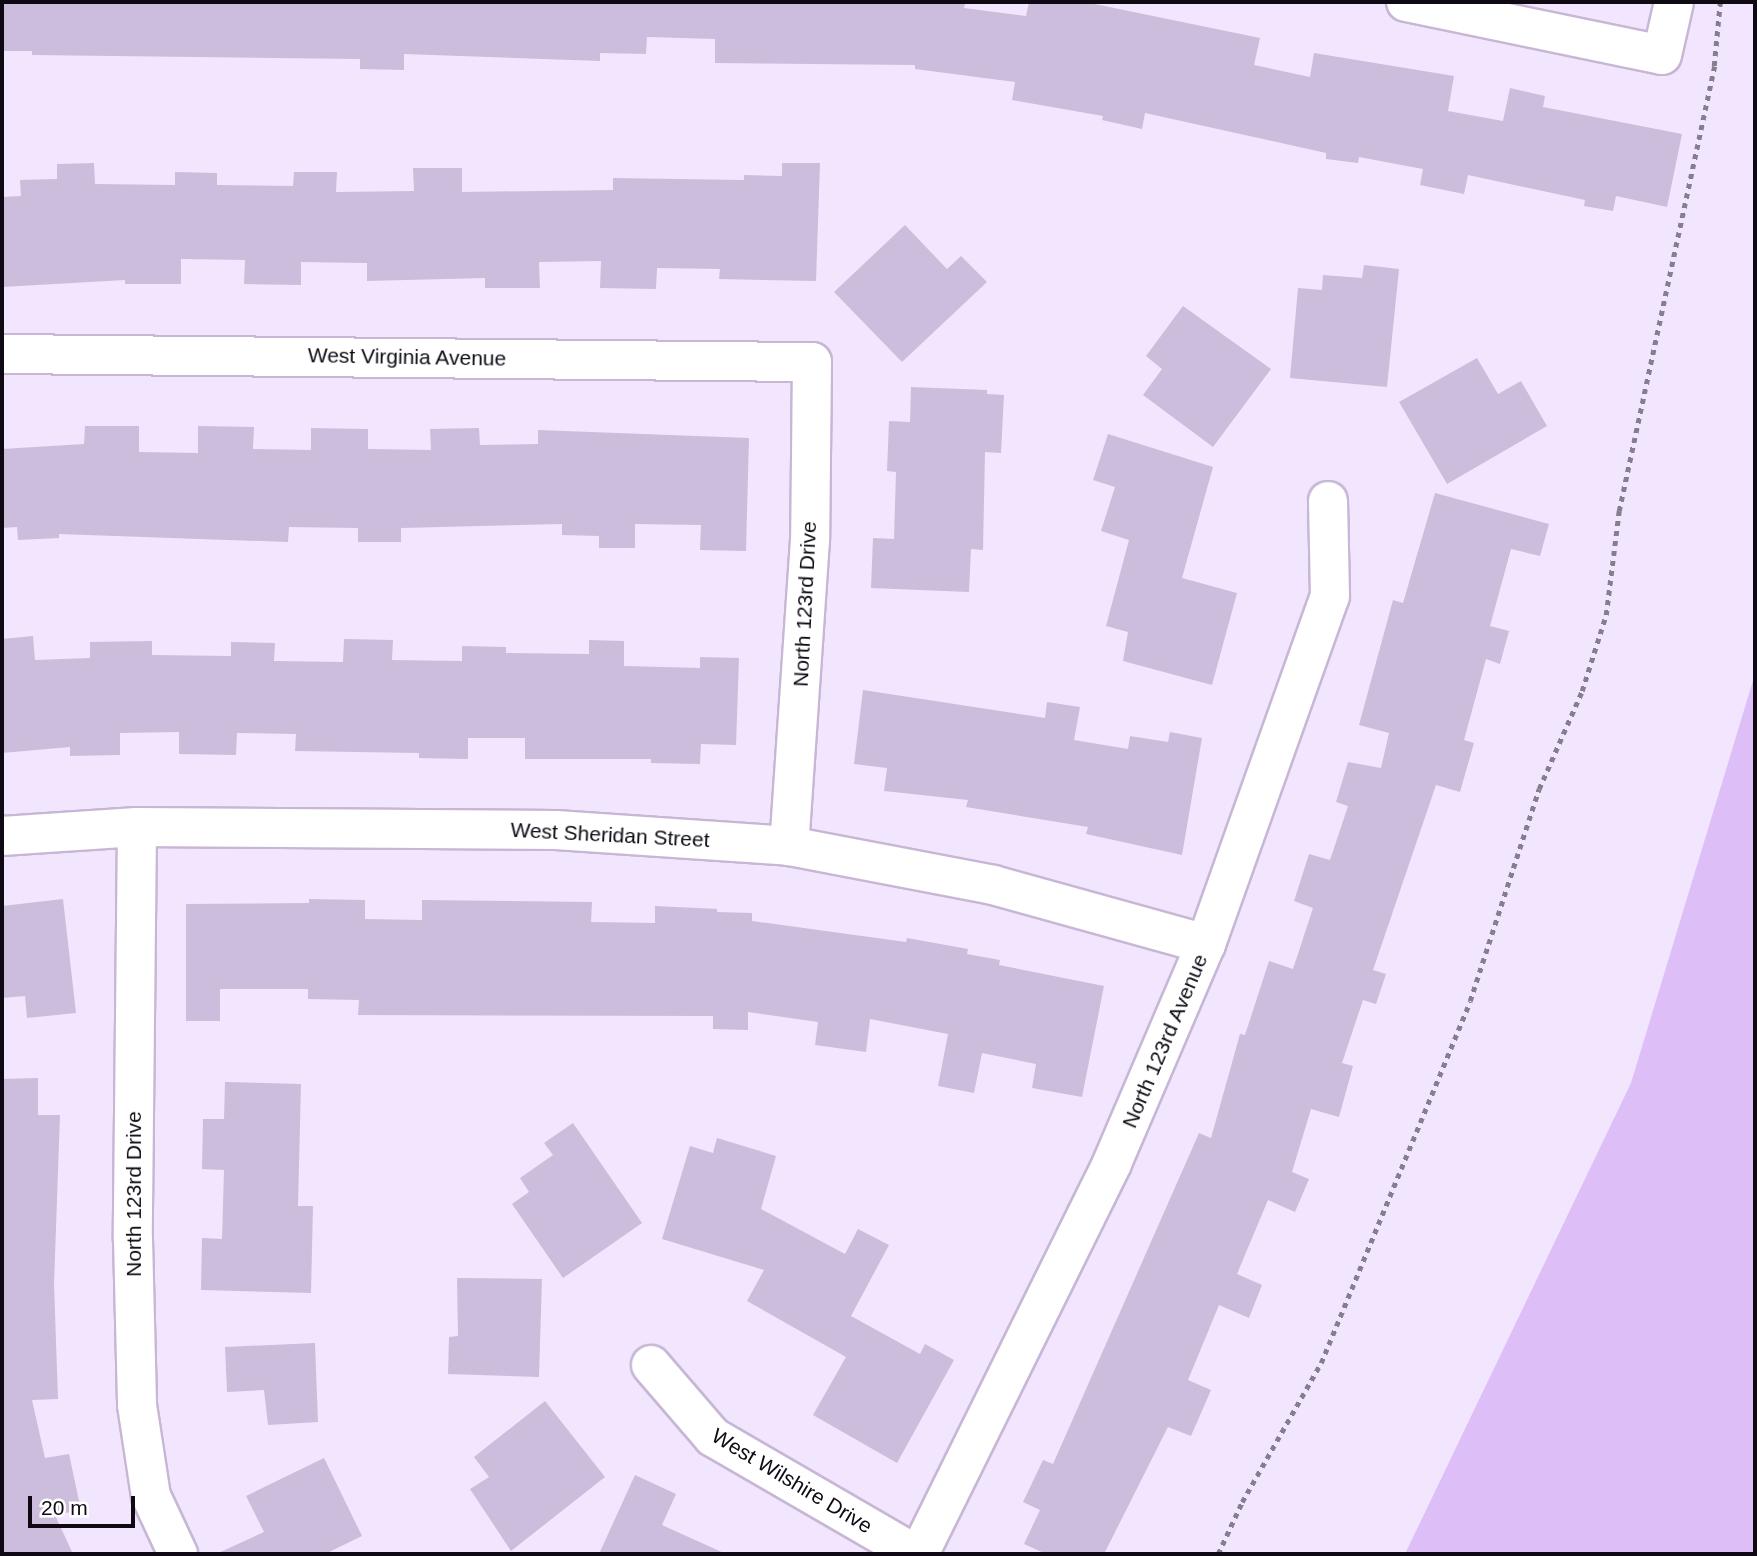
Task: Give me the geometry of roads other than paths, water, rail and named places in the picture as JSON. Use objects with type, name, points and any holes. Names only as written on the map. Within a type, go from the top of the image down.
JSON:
[{"type":"street","points":[[1406,2],[1662,55],[1674,2]]},
{"type":"street","name":"West Virginia Avenue","points":[[2,355],[812,362]]},
{"type":"street","name":"North 123rd Drive","points":[[789,846],[810,540],[812,362]]},
{"type":"street","name":"North 123rd Avenue","points":[[917,1554],[1112,1163],[1206,944],[1330,596],[1328,501]]},
{"type":"street","name":"North 123rd Drive","points":[[137,827],[133,1239],[137,1405],[151,1496],[178,1554]]},
{"type":"street","name":"West Sheridan Street","points":[[2,836],[137,827],[556,830],[789,846],[993,885],[1206,944]]},
{"type":"street","name":"West Wilshire Drive","points":[[652,1365],[713,1437],[917,1554]]}]
